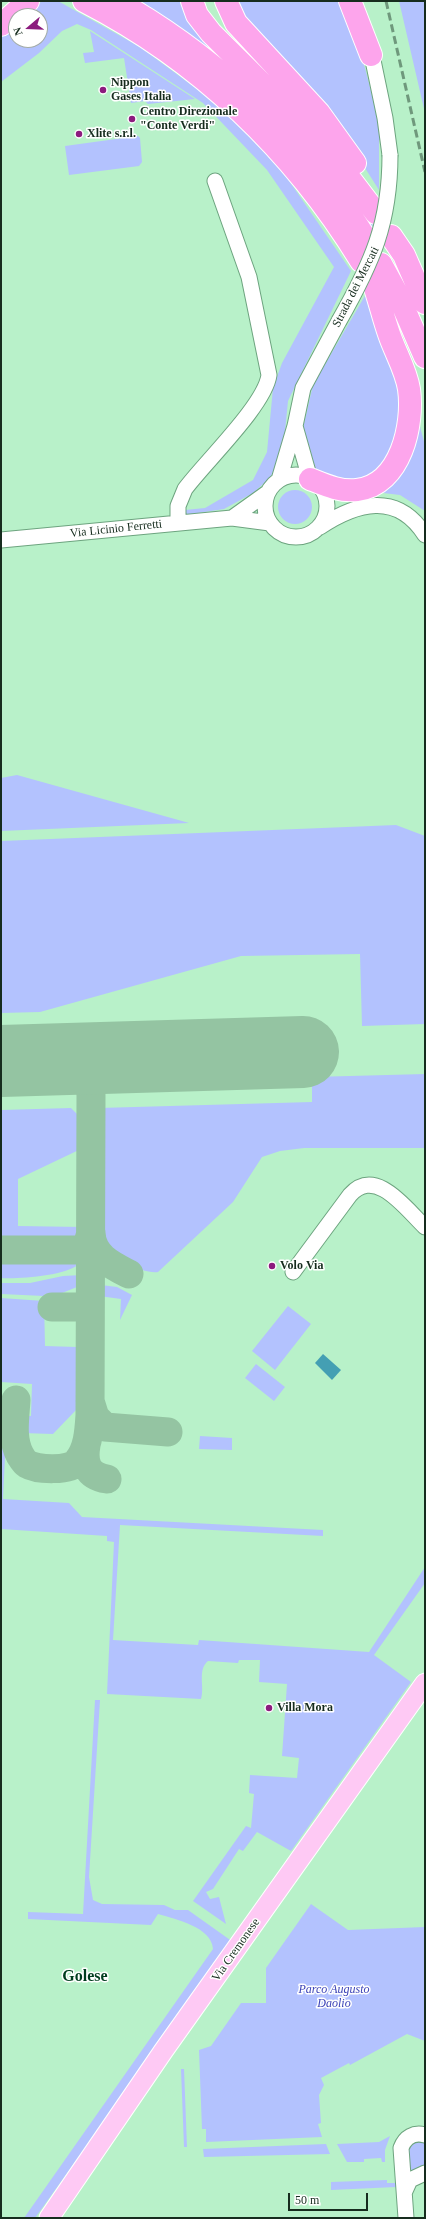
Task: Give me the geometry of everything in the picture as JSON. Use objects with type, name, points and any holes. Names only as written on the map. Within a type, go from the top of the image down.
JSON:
[{"type":"highway","points":[[1,25],[28,1]]},
{"type":"highway","points":[[84,1],[162,48],[200,76],[235,106],[277,148],[300,174],[325,207],[399,297],[425,357]]},
{"type":"highway","points":[[117,1],[154,23],[197,54],[259,108],[319,173],[370,262],[425,404]]},
{"type":"highway","points":[[192,1],[197,15],[208,30],[325,146],[377,206],[332,130],[295,86],[241,28],[232,17],[226,1]]},
{"type":"highway","points":[[350,1],[372,55]]},
{"type":"highway","points":[[392,232],[425,303]]},
{"type":"highway","points":[[314,482],[343,490],[367,488],[378,481],[392,468],[406,437],[410,416],[408,387],[378,302],[370,262]]},
{"type":"main road","name":"Via Cremonese","points":[[50,2217],[164,2050],[425,1683]]},
{"type":"street","name":"Strada dei Mercati","points":[[232,518],[268,493],[279,480],[295,426],[303,388],[368,267],[382,232],[389,195],[390,155],[386,124],[359,1]]},
{"type":"street","points":[[178,523],[178,506],[185,489],[258,402],[267,384],[269,375],[249,277],[216,181]]},
{"type":"street","name":"Strada dei Mercati","points":[[295,426],[314,482],[324,493],[326,503],[324,518],[316,530]]},
{"type":"street","points":[[279,480],[294,475],[314,482],[327,492],[341,496],[396,501],[415,512],[425,523]]},
{"type":"street","points":[[268,493],[265,503],[265,514],[277,531],[286,536],[302,536],[316,530],[336,516],[351,509],[376,505],[389,507],[402,512],[414,520],[425,535]]},
{"type":"street","name":"Via Licinio Ferretti","points":[[1,540],[232,518],[270,523]]},
{"type":"street","points":[[293,1272],[350,1195],[361,1186],[376,1186],[385,1189],[425,1227]]},
{"type":"street","points":[[406,2218],[405,2191],[400,2156],[401,2148],[405,2140],[411,2135],[425,2134]]},
{"type":"street","points":[[405,2191],[410,2180],[425,2172]]},
{"type":"green space","points":[[42,1],[58,1],[140,47],[216,103],[281,169],[351,271],[288,401],[283,452],[270,478],[253,493],[224,509],[185,515],[185,510],[205,508],[253,480],[267,452],[273,388],[282,363],[334,267],[267,170],[203,103],[91,30],[77,24],[62,31],[48,44],[48,8],[34,8]]},
{"type":"green space","points":[[139,1],[186,1],[374,220],[372,228],[312,148],[273,106],[209,50],[186,32]]},
{"type":"green space","points":[[232,1],[344,1],[366,70],[378,122],[381,140],[379,140],[379,190],[351,146]]},
{"type":"green space","points":[[399,1],[425,1],[425,113]]},
{"type":"green space","points":[[8,31],[8,48],[44,48],[1,82],[1,38]]},
{"type":"green space","points":[[90,31],[195,99],[148,104],[145,101],[131,103],[124,58],[85,63],[83,53],[94,52]]},
{"type":"green space","points":[[138,136],[140,138],[142,162],[139,166],[69,175],[65,146]]},
{"type":"green space","points":[[366,294],[397,368],[404,410],[386,464],[359,485],[318,472],[312,465],[303,428],[313,385]]},
{"type":"green space","points":[[419,423],[425,445],[425,511],[400,495],[375,492]]},
{"type":"green space","points":[[295,490],[307,495],[312,507],[307,519],[295,524],[283,519],[278,507],[283,495]]},
{"type":"green space","points":[[17,775],[189,823],[1,831],[1,778]]},
{"type":"green space","points":[[396,825],[425,836],[425,1024],[362,1026],[360,954],[241,956],[40,1012],[1,1013],[1,841]]},
{"type":"green space","points":[[425,1074],[425,1148],[304,1148],[280,1151],[262,1157],[233,1202],[158,1272],[144,1271],[128,1265],[106,1252],[102,1247],[99,1235],[99,1108],[312,1102],[312,1077]]},
{"type":"green space","points":[[71,1108],[83,1120],[83,1148],[18,1179],[18,1226],[83,1227],[82,1242],[74,1247],[1,1247],[1,1110]]},
{"type":"green space","points":[[1,1254],[82,1254],[79,1264],[64,1271],[42,1276],[1,1278]]},
{"type":"green space","points":[[82,1275],[82,1285],[57,1295],[45,1294],[44,1296],[1,1294],[1,1283],[30,1283],[63,1276]]},
{"type":"green space","points":[[101,1285],[117,1287],[132,1295],[120,1320],[121,1299],[99,1296]]},
{"type":"green space","points":[[1,1298],[44,1301],[45,1346],[77,1347],[77,1409],[53,1434],[22,1433],[23,1416],[31,1416],[32,1384],[1,1382]]},
{"type":"green space","points":[[288,1306],[311,1324],[275,1370],[252,1351]]},
{"type":"green space","points":[[256,1364],[285,1387],[274,1401],[245,1378]]},
{"type":"green space","points":[[1,1415],[7,1415],[3,1499],[69,1503],[82,1517],[323,1530],[323,1536],[120,1525],[113,1640],[198,1645],[199,1640],[369,1652],[425,1567],[425,1583],[374,1655],[411,1682],[291,1851],[257,1832],[243,1851],[239,1849],[213,1889],[206,1892],[210,1899],[219,1897],[226,1924],[193,1901],[246,1826],[251,1828],[254,1794],[249,1793],[250,1775],[297,1778],[299,1758],[282,1756],[287,1684],[259,1682],[260,1660],[239,1660],[238,1663],[208,1661],[202,1674],[201,1699],[107,1694],[114,1542],[107,1541],[107,1536],[1,1529]]},
{"type":"green space","points":[[200,1436],[232,1438],[232,1450],[199,1449]]},
{"type":"green space","points":[[95,1700],[100,1700],[89,1877],[93,1900],[102,1904],[164,1905],[175,1910],[188,1910],[233,1942],[35,2218],[24,2218],[213,1949],[211,1941],[200,1930],[183,1921],[158,1914],[151,1925],[28,1919],[28,1912],[83,1914]]},
{"type":"green space","name":"Parco Augusto Daolio","points":[[311,1904],[348,1930],[425,1927],[425,2041],[407,2034],[350,2065],[349,2063],[321,2078],[324,2085],[319,2095],[321,2123],[318,2124],[322,2137],[206,2142],[206,2129],[202,2129],[199,2050],[211,2046],[241,2003],[266,2003],[266,1968]]},
{"type":"green space","points":[[181,2069],[184,2069],[187,2147],[184,2147]]},
{"type":"green space","points":[[390,2136],[385,2150],[385,2162],[382,2162],[381,2158],[364,2159],[364,2162],[347,2162],[337,2144],[379,2142]]},
{"type":"green space","points":[[415,2141],[425,2141],[425,2166],[410,2174],[406,2151]]},
{"type":"green space","points":[[326,2144],[330,2154],[204,2157],[203,2149]]},
{"type":"green space","points":[[387,2180],[387,2183],[396,2183],[396,2187],[331,2190],[331,2182]]},
{"type":"shaded area","points":[[323,1354],[341,1370],[332,1380],[315,1363]]},
{"type":"taxiway","points":[[16,1400],[14,1428],[15,1442],[20,1455],[25,1462],[32,1466],[53,1469],[68,1467],[77,1462],[86,1446],[90,1415],[91,1095],[88,1081],[82,1070],[71,1063],[57,1059]]},
{"type":"taxiway","points":[[91,1233],[92,1241],[99,1254],[109,1263],[129,1274]]},
{"type":"taxiway","points":[[1,1250],[83,1250],[87,1246],[91,1233]]},
{"type":"taxiway","points":[[52,1307],[82,1307],[89,1302],[90,1295]]},
{"type":"taxiway","points":[[90,1401],[95,1417],[105,1427],[168,1432]]},
{"type":"taxiway","points":[[86,1445],[85,1457],[88,1468],[95,1475],[107,1479]]},
{"type":"runway","points":[[1,1061],[303,1052]]},
{"type":"railway","points":[[386,1],[425,172]]},
{"type":"place","name":"Nippon Gases Italia","points":[[103,90]]},
{"type":"place","name":"Centro Direzionale \"Conte Verdi\"","points":[[132,119]]},
{"type":"place","name":"Xlite s.r.l.","points":[[79,134]]},
{"type":"place","name":"Volo Via","points":[[272,1266]]},
{"type":"place","name":"Villa Mora","points":[[269,1708]]},
{"type":"district","name":"Golese","points":[[85,1977]]}]
